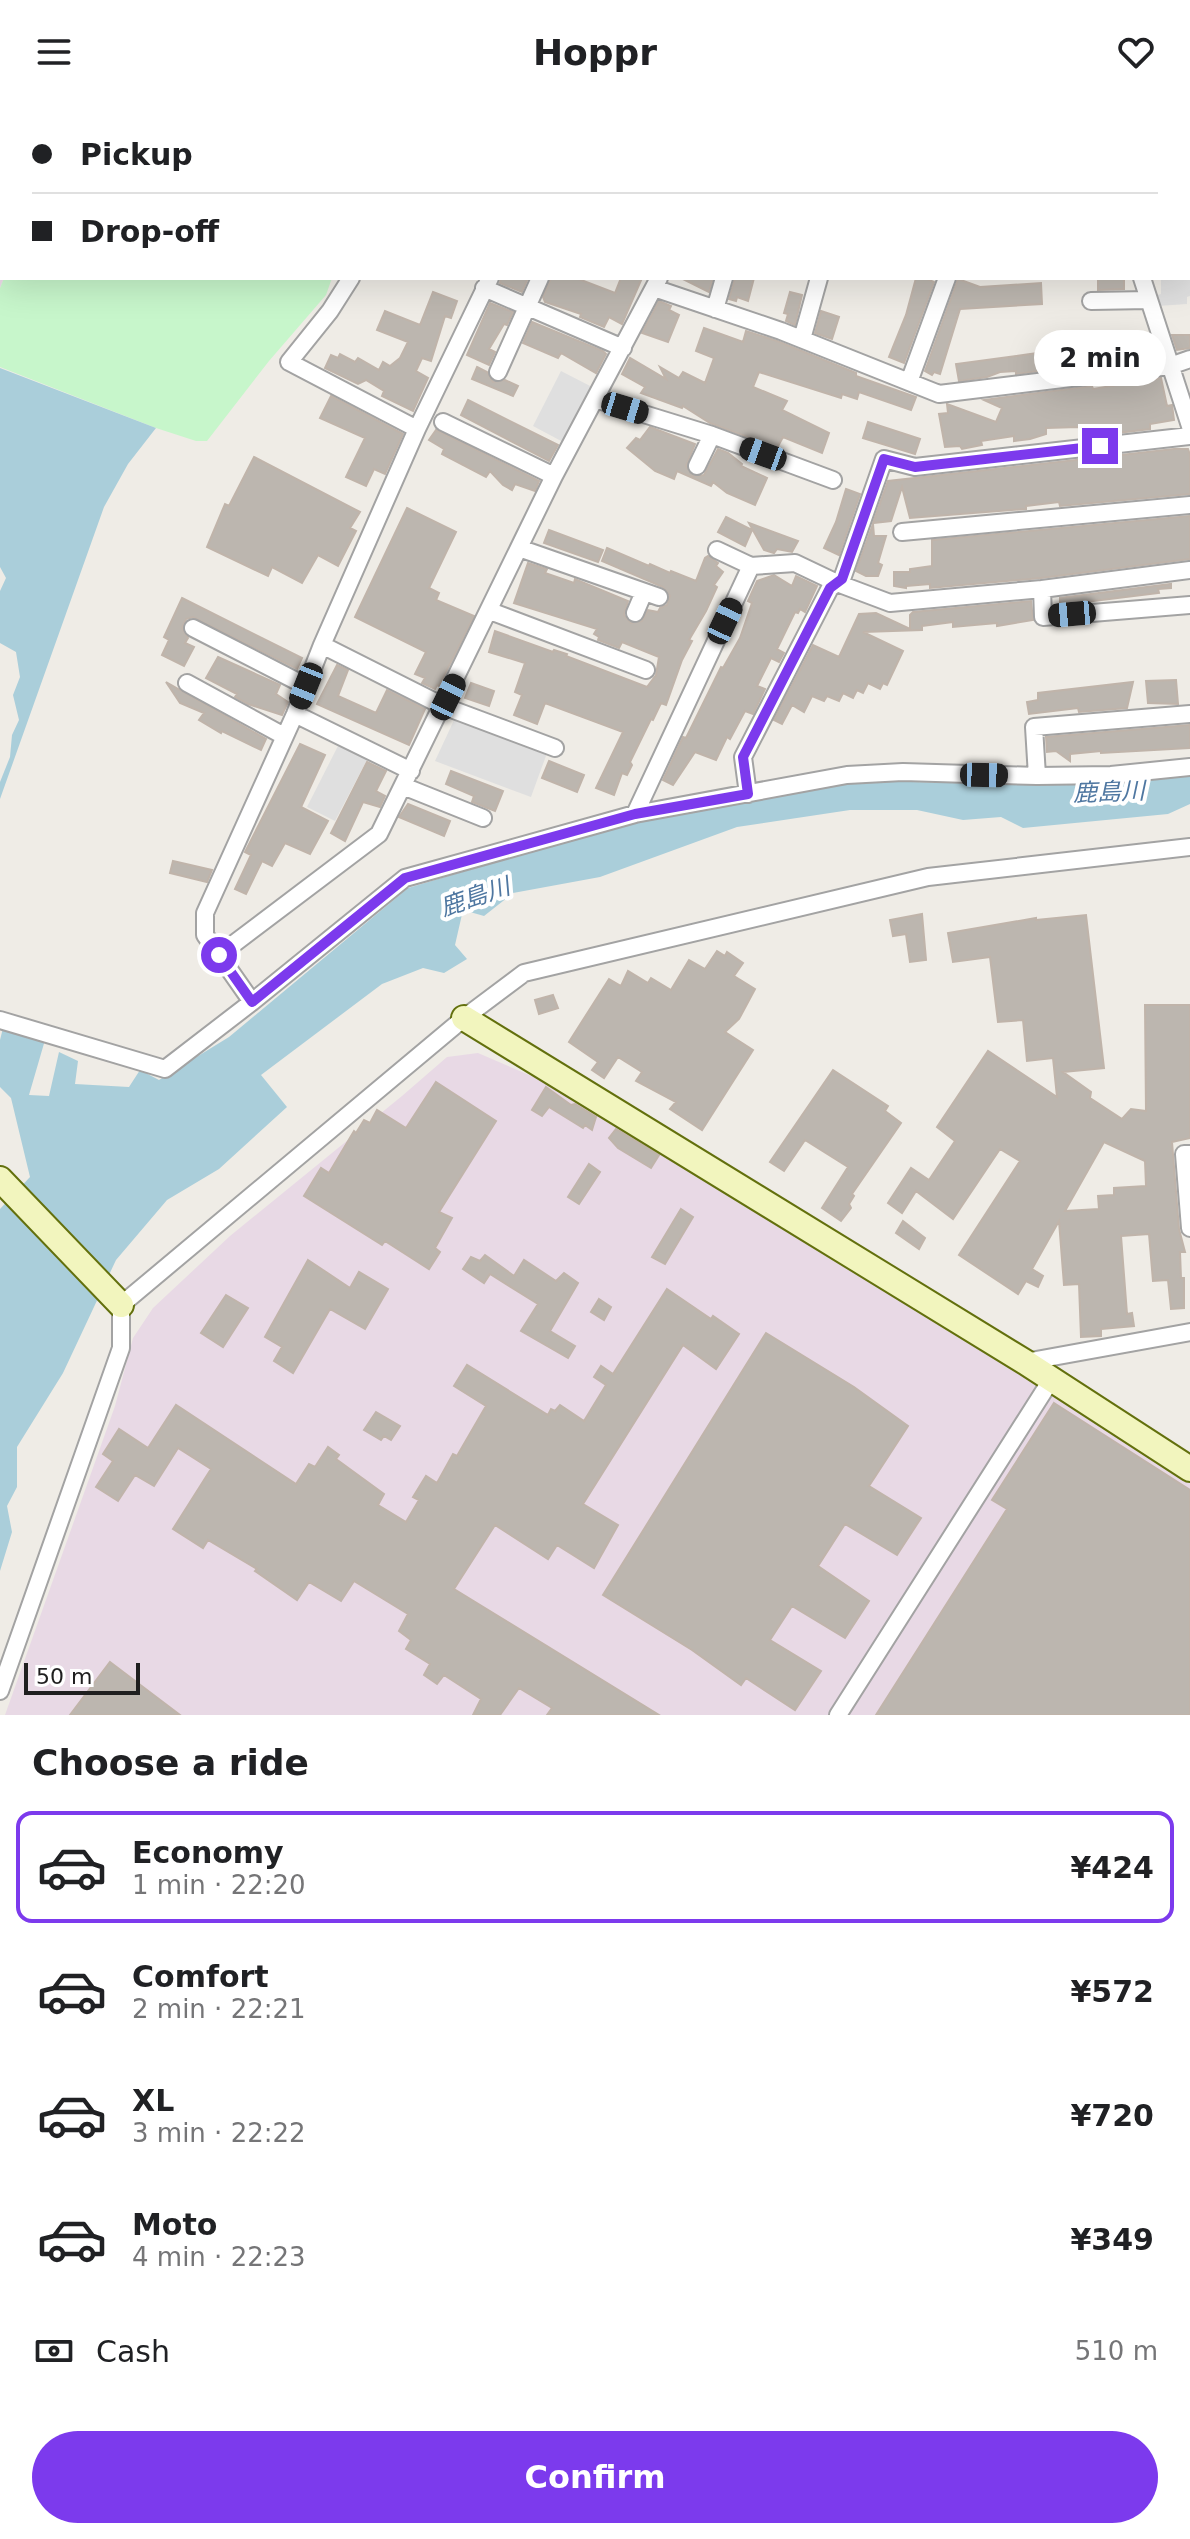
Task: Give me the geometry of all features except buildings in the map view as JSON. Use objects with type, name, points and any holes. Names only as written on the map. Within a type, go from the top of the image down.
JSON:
[{"type":"street","points":[[350,280],[330,311],[289,362],[417,429]]},
{"type":"street","points":[[498,372],[539,280]]},
{"type":"street","points":[[715,309],[723,280]]},
{"type":"street","points":[[802,339],[818,280]]},
{"type":"street","points":[[909,382],[946,280]]},
{"type":"street","points":[[1143,280],[1190,426]]},
{"type":"street","points":[[252,1002],[205,935],[205,913],[295,714],[417,429],[487,283],[528,307],[623,348]]},
{"type":"street","points":[[219,955],[379,834],[554,476],[656,283],[715,309],[802,339],[939,394],[1170,366],[1190,359]]},
{"type":"street","points":[[1091,301],[1149,300]]},
{"type":"street","points":[[595,399],[712,435],[785,471],[833,480]]},
{"type":"street","points":[[443,422],[554,476]]},
{"type":"street","points":[[697,466],[712,435]]},
{"type":"street","points":[[748,794],[743,757],[830,588],[842,579],[884,459],[915,467],[1069,443],[1190,436]]},
{"type":"street","points":[[902,532],[1190,505]]},
{"type":"street","points":[[519,548],[604,570],[651,595],[635,613]]},
{"type":"street","points":[[717,550],[751,566],[795,563],[890,603],[1042,589],[1190,570]]},
{"type":"street","points":[[635,814],[751,566]]},
{"type":"street","points":[[1042,589],[1043,617],[1190,605]]},
{"type":"street","points":[[490,611],[646,670]]},
{"type":"street","points":[[193,628],[208,643],[306,686]]},
{"type":"street","points":[[322,645],[443,706],[555,748]]},
{"type":"street","points":[[187,683],[284,736]]},
{"type":"street","points":[[295,714],[407,779],[483,818]]},
{"type":"street","points":[[1037,776],[1034,727],[1190,714]]},
{"type":"street","points":[[0,1020],[165,1069],[405,878],[635,814],[847,775],[903,772],[1111,775],[1190,767]]},
{"type":"street","points":[[121,1305],[464,1018],[524,973],[928,877],[1190,847]]},
{"type":"street","points":[[464,1018],[1025,1362],[1190,1469]]},
{"type":"street","points":[[1190,1154],[1184,1154],[1190,1228]]},
{"type":"street","points":[[0,1691],[121,1348],[121,1305],[3,1181]]},
{"type":"street","points":[[1025,1362],[1190,1332]]},
{"type":"street","points":[[838,1715],[1051,1380]]},
{"type":"shaded area","points":[[1161,280],[1190,280],[1187,304],[1158,306],[1153,296],[1161,294]]},
{"type":"shaded area","points":[[561,371],[594,388],[565,443],[533,426]]},
{"type":"shaded area","points":[[455,718],[547,753],[531,797],[435,761]]},
{"type":"shaded area","points":[[340,742],[369,756],[335,821],[307,807]]},
{"type":"shaded area","points":[[478,1053],[585,1099],[833,1251],[1190,1481],[1190,1715],[5,1715],[115,1406],[133,1338],[153,1308],[230,1236],[447,1057]]},
{"type":"green space","points":[[3,280],[331,280],[326,295],[269,361],[207,441],[196,441],[156,428],[0,367],[0,288]]},
{"type":"water","points":[[0,368],[156,428],[128,464],[104,507],[0,799],[0,782],[19,720],[13,695],[20,677],[16,652],[0,643],[0,591],[6,578],[0,567]]},
{"type":"water","name":"鹿島川","points":[[1190,775],[1190,804],[1168,814],[1023,828],[1001,817],[963,820],[917,810],[850,810],[737,827],[600,877],[513,893],[484,916],[463,910],[455,945],[467,959],[444,973],[423,968],[382,984],[261,1075],[287,1107],[219,1169],[167,1200],[116,1260],[63,1373],[17,1447],[17,1487],[7,1506],[12,1532],[0,1571],[0,1209],[30,1177],[11,1098],[0,1087],[0,1040],[4,1024],[45,1040],[29,1095],[49,1096],[59,1052],[78,1061],[75,1084],[129,1087],[140,1070],[159,1080],[229,1037],[408,888],[633,821],[859,781],[1078,785]]},
{"type":"route","points":[[219,955],[252,1002],[405,878],[635,814],[748,794],[743,757],[830,588],[842,579],[884,459],[915,467],[1100,446]]}]
